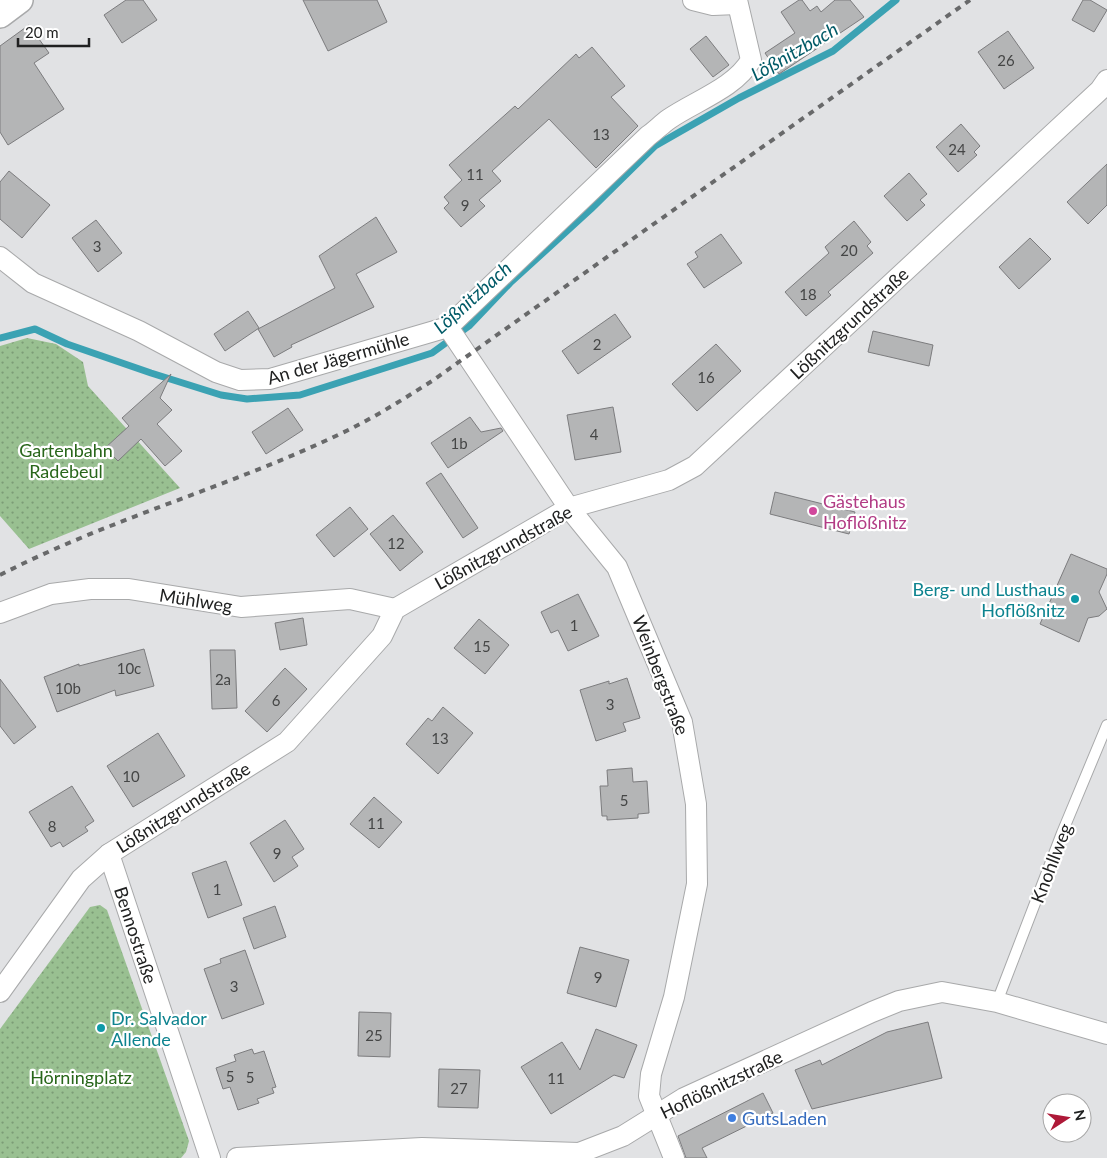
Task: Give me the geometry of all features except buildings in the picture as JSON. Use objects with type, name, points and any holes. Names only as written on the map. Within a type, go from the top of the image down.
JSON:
[{"type":"street","points":[[0,15],[20,0]]},
{"type":"street","points":[[693,0],[713,5],[737,2]]},
{"type":"street","name":"An der Jägermühle","points":[[0,257],[33,283],[139,332],[216,372],[240,380],[257,381],[453,333],[648,136],[668,119],[745,70],[751,60],[737,2]]},
{"type":"street","name":"Lößnitzgrundstraße","points":[[0,992],[81,879],[109,854],[287,742],[382,636],[395,609],[569,508],[669,480],[695,466],[1100,90],[1107,80]]},
{"type":"street","name":"Weinbergstraße","points":[[453,333],[569,508],[617,567],[682,722],[693,774],[696,804],[697,884],[674,997],[651,1074],[648,1096],[674,1158]]},
{"type":"street","name":"Mühlweg","points":[[0,612],[51,594],[90,589],[129,590],[241,607],[350,600],[395,609]]},
{"type":"street","name":"Bennostraße","points":[[109,854],[210,1158]]},
{"type":"street","name":"Hoflößnitzstraße","points":[[237,1158],[422,1148],[579,1153],[623,1136],[684,1098],[899,1001],[942,992],[998,1002],[1107,1034]]},
{"type":"lane","name":"Knohllweg","points":[[998,1002],[1062,833],[1107,725]]},
{"type":"green space","name":"Gartenbahn Radebeul","points":[[27,338],[56,344],[83,362],[88,386],[180,488],[29,549],[0,516],[0,346]]},
{"type":"green space","name":"Hörningplatz","points":[[100,905],[107,910],[189,1141],[186,1152],[181,1158],[0,1158],[0,1029],[90,907]]},
{"type":"waterway","name":"Lößnitzbach","points":[[0,338],[35,329],[67,344],[151,373],[221,395],[247,399],[300,395],[432,353],[469,326],[510,283],[591,209],[655,146],[739,98],[833,51],[896,0]]},
{"type":"railway","points":[[0,575],[84,537],[298,453],[352,428],[387,409],[432,381],[970,0]]},
{"type":"place","name":"Gästehaus Hoflößnitz","points":[[813,511]]},
{"type":"place","name":"Berg- und Lusthaus Hoflößnitz","points":[[1075,599]]},
{"type":"place","name":"Dr. Salvador Allende","points":[[101,1028]]},
{"type":"place","name":"GutsLaden","points":[[732,1118]]}]
